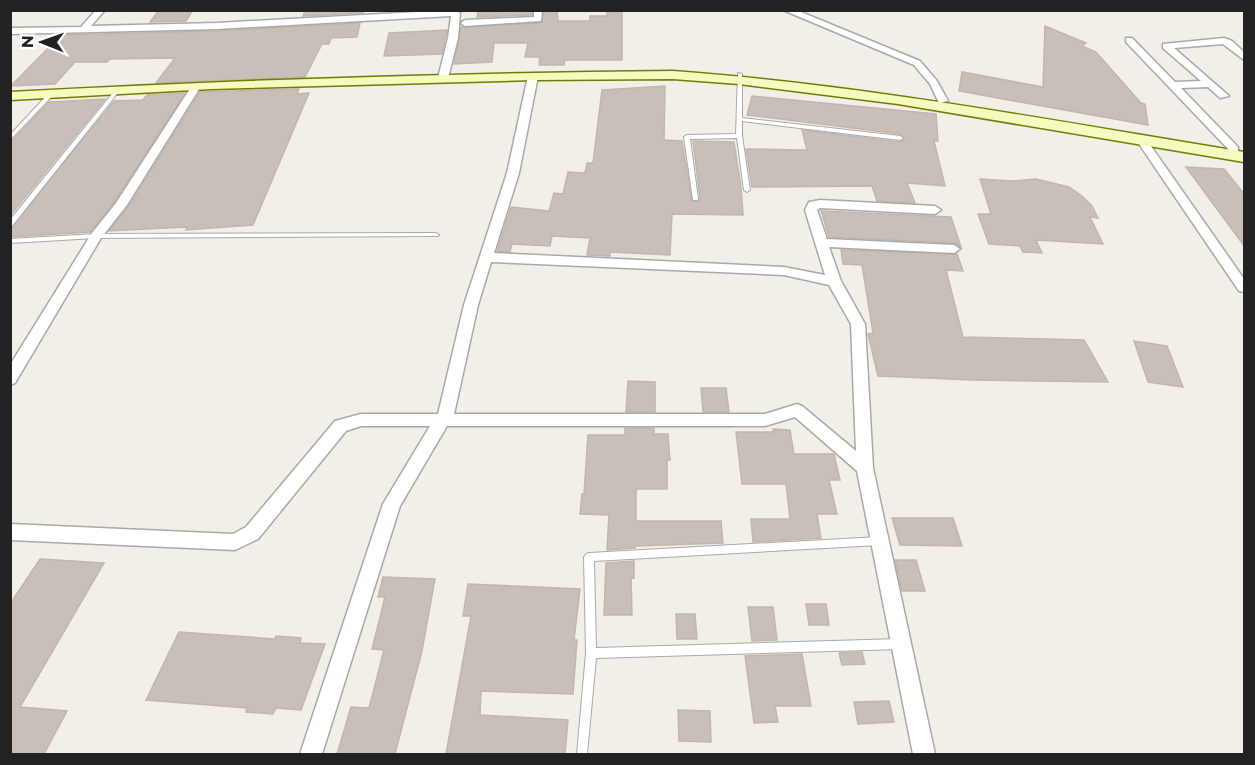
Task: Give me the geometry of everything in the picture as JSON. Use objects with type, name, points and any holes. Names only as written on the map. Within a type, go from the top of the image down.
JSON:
[{"type":"street","points":[[84,29],[102,10]]},
{"type":"street","points":[[253,24],[261,10]]},
{"type":"street","points":[[787,10],[917,63],[933,83],[943,101]]},
{"type":"street","points":[[460,23],[533,20],[538,19],[538,11]]},
{"type":"street","points":[[10,31],[253,24],[322,15],[456,13],[460,23],[444,75]]},
{"type":"street","points":[[1129,40],[1242,155]]},
{"type":"street","points":[[1224,96],[1166,46],[1224,41],[1245,57]]},
{"type":"street","points":[[10,89],[215,78],[674,69],[943,101],[1242,155]]},
{"type":"street","points":[[10,96],[444,75],[740,77],[1140,137],[1245,288]]},
{"type":"street","points":[[311,754],[392,504],[448,411],[471,305],[513,173],[533,76]]},
{"type":"street","points":[[1172,85],[1210,84]]},
{"type":"street","points":[[10,378],[96,236],[121,205],[196,86]]},
{"type":"street","points":[[924,754],[865,468],[858,324],[834,281],[811,210],[813,206],[820,204],[935,210]]},
{"type":"street","points":[[822,243],[954,249]]},
{"type":"street","points":[[486,257],[784,272],[834,281]]},
{"type":"street","points":[[10,532],[235,542],[252,533],[341,426],[361,420],[444,418],[765,420],[797,410],[865,468]]},
{"type":"lane","points":[[740,77],[739,136],[747,190]]},
{"type":"lane","points":[[10,225],[118,90]]},
{"type":"lane","points":[[10,140],[51,94]]},
{"type":"lane","points":[[739,119],[900,138]]},
{"type":"lane","points":[[695,199],[687,137],[739,136]]},
{"type":"lane","points":[[10,241],[96,236],[436,235]]},
{"type":"lane","points":[[582,754],[591,653],[589,557],[880,541]]},
{"type":"lane","points":[[591,653],[901,644]]},
{"type":"building","points":[[159,10],[193,10],[186,21],[150,22]]},
{"type":"building","points":[[363,10],[363,13],[303,16],[305,11]]},
{"type":"building","points":[[478,10],[532,10],[532,15],[477,17]]},
{"type":"building","points":[[544,10],[557,10],[558,21],[590,21],[590,16],[607,16],[607,10],[622,10],[622,60],[565,60],[564,65],[539,65],[540,57],[525,57],[528,43],[494,43],[492,62],[454,64],[461,27],[541,23]]},
{"type":"building","points":[[360,23],[357,37],[331,38],[329,44],[322,44],[305,77],[156,83],[175,58],[110,59],[107,62],[75,62],[55,84],[11,86],[61,35],[217,31]]},
{"type":"building","points":[[1045,26],[1086,43],[1082,46],[1096,52],[1141,103],[1145,104],[1148,125],[959,91],[962,72],[1043,87]]},
{"type":"building","points":[[447,30],[442,54],[384,56],[389,33]]},
{"type":"building","points":[[665,86],[664,140],[682,141],[692,202],[700,199],[693,141],[734,142],[743,215],[672,214],[670,255],[610,252],[610,256],[587,255],[590,238],[552,236],[550,246],[512,244],[510,252],[497,251],[511,207],[549,211],[554,193],[563,194],[568,172],[585,173],[587,163],[593,163],[602,90]]},
{"type":"building","points":[[299,89],[297,94],[309,93],[253,225],[186,230],[187,227],[109,231],[129,206],[200,92]]},
{"type":"building","points":[[185,93],[114,202],[90,232],[10,237],[10,229],[114,101],[143,100],[147,95]]},
{"type":"building","points":[[752,96],[936,114],[938,141],[934,141],[945,186],[907,183],[915,203],[877,201],[872,186],[752,187],[746,149],[807,150],[802,130],[900,142],[905,139],[900,134],[747,115]]},
{"type":"building","points":[[105,99],[10,216],[10,143],[49,102]]},
{"type":"building","points":[[1186,167],[1224,169],[1245,195],[1245,247]]},
{"type":"building","points":[[980,179],[1012,181],[1036,179],[1069,187],[1092,206],[1098,218],[1090,217],[1103,244],[1036,240],[1042,253],[1023,252],[1020,246],[989,244],[978,214],[991,214]]},
{"type":"building","points":[[821,211],[951,217],[961,247],[954,243],[829,237]]},
{"type":"building","points":[[841,250],[957,254],[963,271],[946,270],[963,337],[1084,340],[1108,382],[878,376],[868,334],[873,333],[862,265],[843,264]]},
{"type":"building","points":[[1134,341],[1167,346],[1183,387],[1148,382]]},
{"type":"building","points":[[628,381],[655,382],[655,412],[626,412]]},
{"type":"building","points":[[701,388],[726,388],[729,412],[703,412]]},
{"type":"building","points":[[625,428],[654,428],[654,434],[668,434],[670,460],[667,460],[667,489],[636,489],[636,521],[721,521],[723,543],[635,546],[635,548],[607,550],[609,515],[580,514],[582,494],[584,494],[588,435],[625,435]]},
{"type":"building","points":[[773,429],[790,430],[794,454],[834,454],[840,480],[829,480],[837,514],[817,514],[821,538],[753,542],[751,519],[790,519],[786,484],[742,484],[736,432],[773,432]]},
{"type":"building","points":[[892,518],[953,518],[962,546],[900,545]]},
{"type":"building","points":[[40,559],[104,563],[20,707],[67,711],[44,754],[10,754],[10,604]]},
{"type":"building","points":[[895,560],[916,560],[925,591],[902,591]]},
{"type":"building","points":[[634,561],[634,578],[631,577],[632,615],[604,615],[606,563]]},
{"type":"building","points":[[383,577],[435,579],[422,651],[395,754],[337,754],[351,707],[369,708],[384,650],[372,649],[385,597],[378,597]]},
{"type":"building","points":[[468,584],[580,589],[574,640],[577,640],[573,694],[481,691],[480,715],[568,720],[565,754],[446,754],[471,616],[463,616]]},
{"type":"building","points":[[806,604],[826,604],[829,625],[809,625]]},
{"type":"building","points":[[748,607],[773,607],[777,640],[752,641]]},
{"type":"building","points":[[676,614],[695,614],[697,639],[677,639]]},
{"type":"building","points":[[179,632],[275,639],[276,636],[301,638],[300,643],[325,644],[301,710],[276,708],[273,714],[246,712],[247,708],[146,700]]},
{"type":"building","points":[[862,652],[865,664],[842,665],[839,653]]},
{"type":"building","points":[[802,654],[811,706],[775,706],[778,722],[754,723],[745,656]]},
{"type":"building","points":[[889,701],[894,722],[858,724],[854,702]]},
{"type":"building","points":[[678,710],[710,711],[711,742],[679,741]]}]
